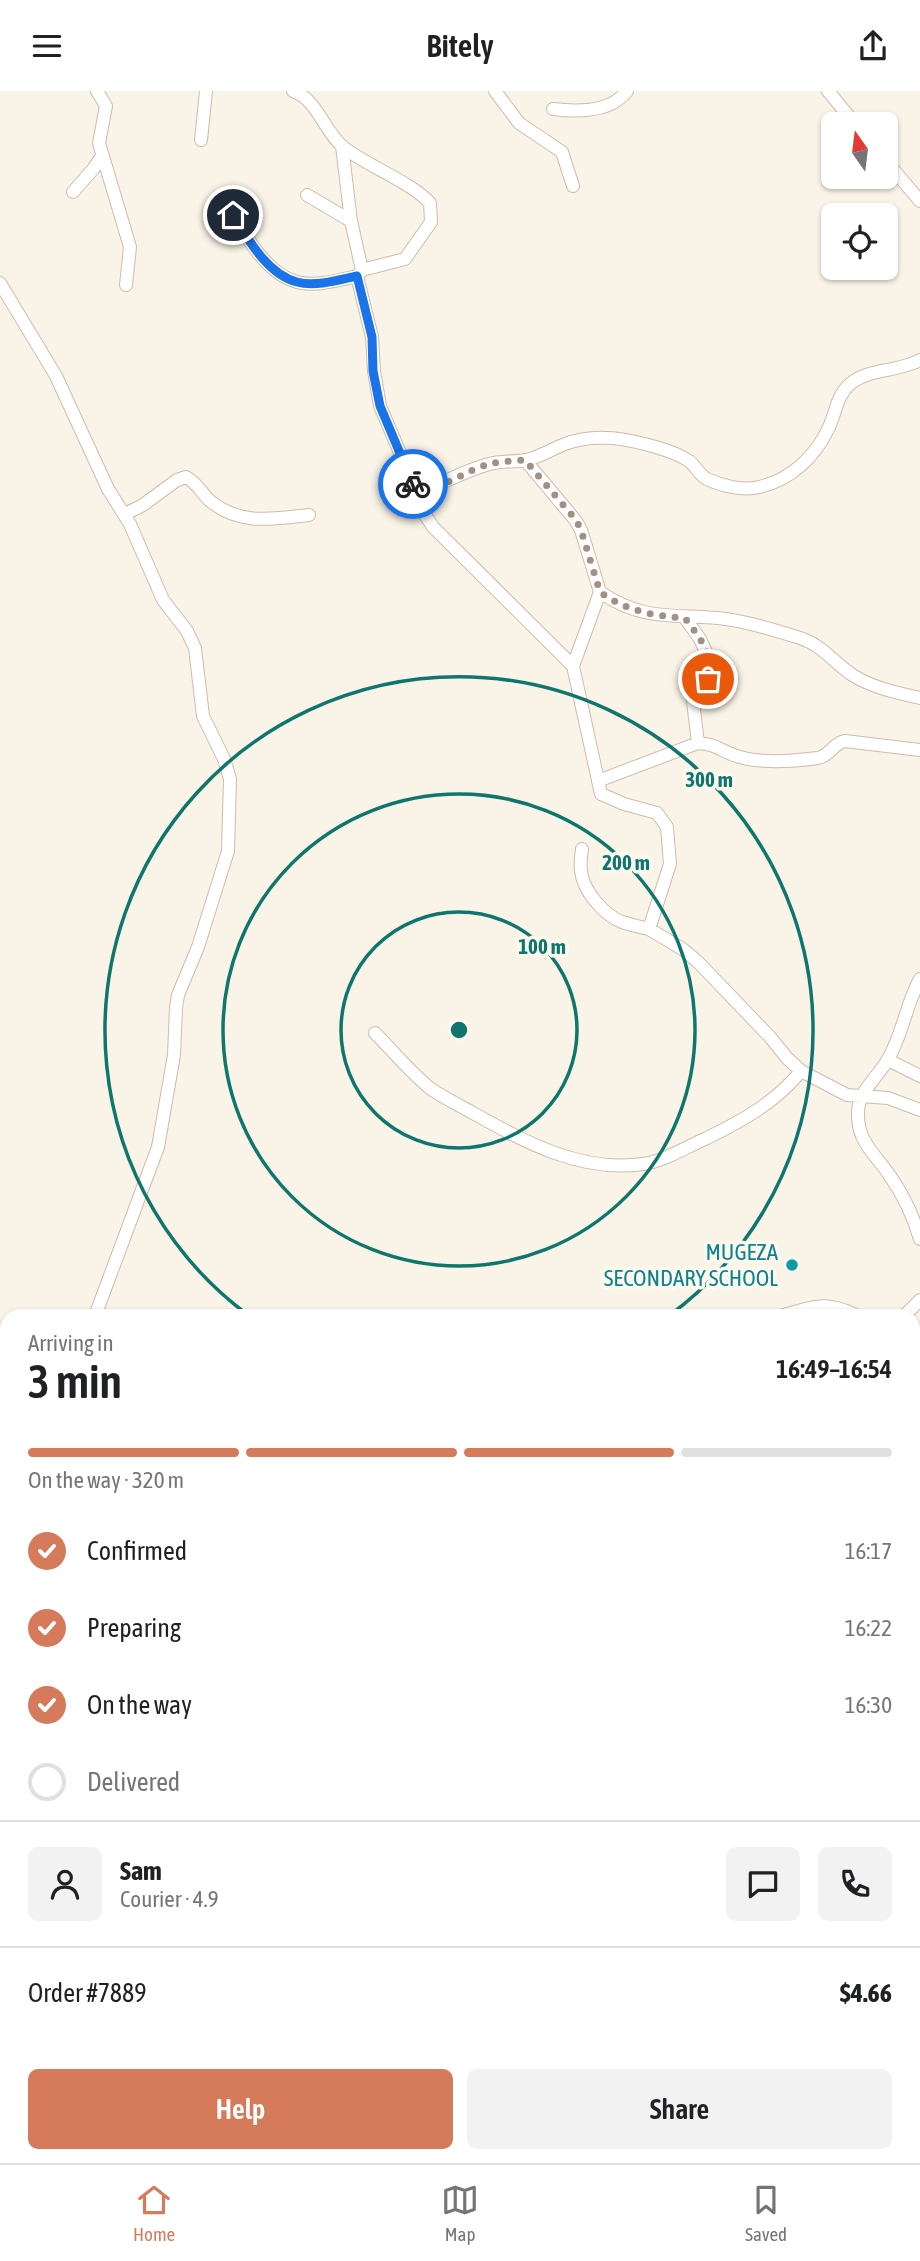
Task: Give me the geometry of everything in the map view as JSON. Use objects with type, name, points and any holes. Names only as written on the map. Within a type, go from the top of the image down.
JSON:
[{"type":"street","points":[[97,91],[106,106],[100,136],[102,156],[130,247],[126,285]]},
{"type":"street","points":[[201,139],[206,91]]},
{"type":"street","points":[[495,91],[519,123],[562,152],[573,186]]},
{"type":"street","points":[[553,109],[598,108],[618,101],[627,91]]},
{"type":"street","points":[[828,91],[845,112]]},
{"type":"street","points":[[233,215],[262,257],[273,268],[289,279],[310,283],[359,273],[405,259],[431,222],[431,207],[427,200],[342,146],[307,98],[299,92]]},
{"type":"street","points":[[342,146],[380,406],[415,486],[422,510],[433,527],[573,666]]},
{"type":"street","points":[[73,192],[102,156]]},
{"type":"street","points":[[898,175],[920,201]]},
{"type":"street","points":[[307,195],[351,222]]},
{"type":"street","points":[[0,283],[56,376],[108,489],[125,514],[163,600],[187,631],[195,648],[203,716],[224,759],[230,779],[229,851],[198,947],[178,995],[174,1055],[158,1147],[98,1309]]},
{"type":"street","points":[[415,486],[430,488],[481,466],[525,460],[567,443],[607,437],[649,445],[677,455],[691,462],[697,472],[706,479],[741,489],[762,487],[796,471],[810,457],[830,426],[839,400],[850,384],[860,378],[912,365],[920,360]]},
{"type":"street","points":[[525,460],[576,520],[600,592],[573,666],[601,794],[657,813],[667,827],[670,864],[649,929]]},
{"type":"street","points":[[125,514],[143,505],[177,480],[186,477],[209,499],[234,515],[248,519],[309,515]]},
{"type":"street","points":[[600,592],[610,599],[655,616],[740,621],[801,638],[818,645],[851,674],[871,685],[920,698]]},
{"type":"street","points":[[685,618],[700,639],[712,665],[708,679],[693,701],[698,743]]},
{"type":"street","points":[[598,782],[698,743],[715,745],[740,758],[771,760],[822,757],[839,742],[845,741],[920,750]]},
{"type":"street","points":[[582,849],[581,873],[586,887],[605,911],[620,921],[649,929],[684,950],[801,1070],[840,1092],[888,1098],[920,1110]]},
{"type":"street","points":[[920,979],[888,1060],[863,1095],[858,1111],[863,1137],[911,1210],[920,1238]]},
{"type":"street","points":[[375,1033],[432,1089],[504,1130],[546,1151],[570,1159],[620,1165],[643,1164],[663,1159],[723,1130],[775,1098],[801,1070]]},
{"type":"street","points":[[888,1060],[920,1076]]},
{"type":"street","points":[[809,1309],[825,1305],[842,1309]]},
{"type":"way so far","points":[[413,484],[424,489],[430,488],[481,466],[525,460],[576,520],[600,592],[610,599],[655,616],[685,618],[711,661],[708,679]]},
{"type":"place","name":"MUGEZA SECONDARY SCHOOL","points":[[792,1265]]},
{"type":"route","points":[[233,215],[262,257],[289,279],[310,283],[357,276],[372,337],[376,392],[413,484]]}]
